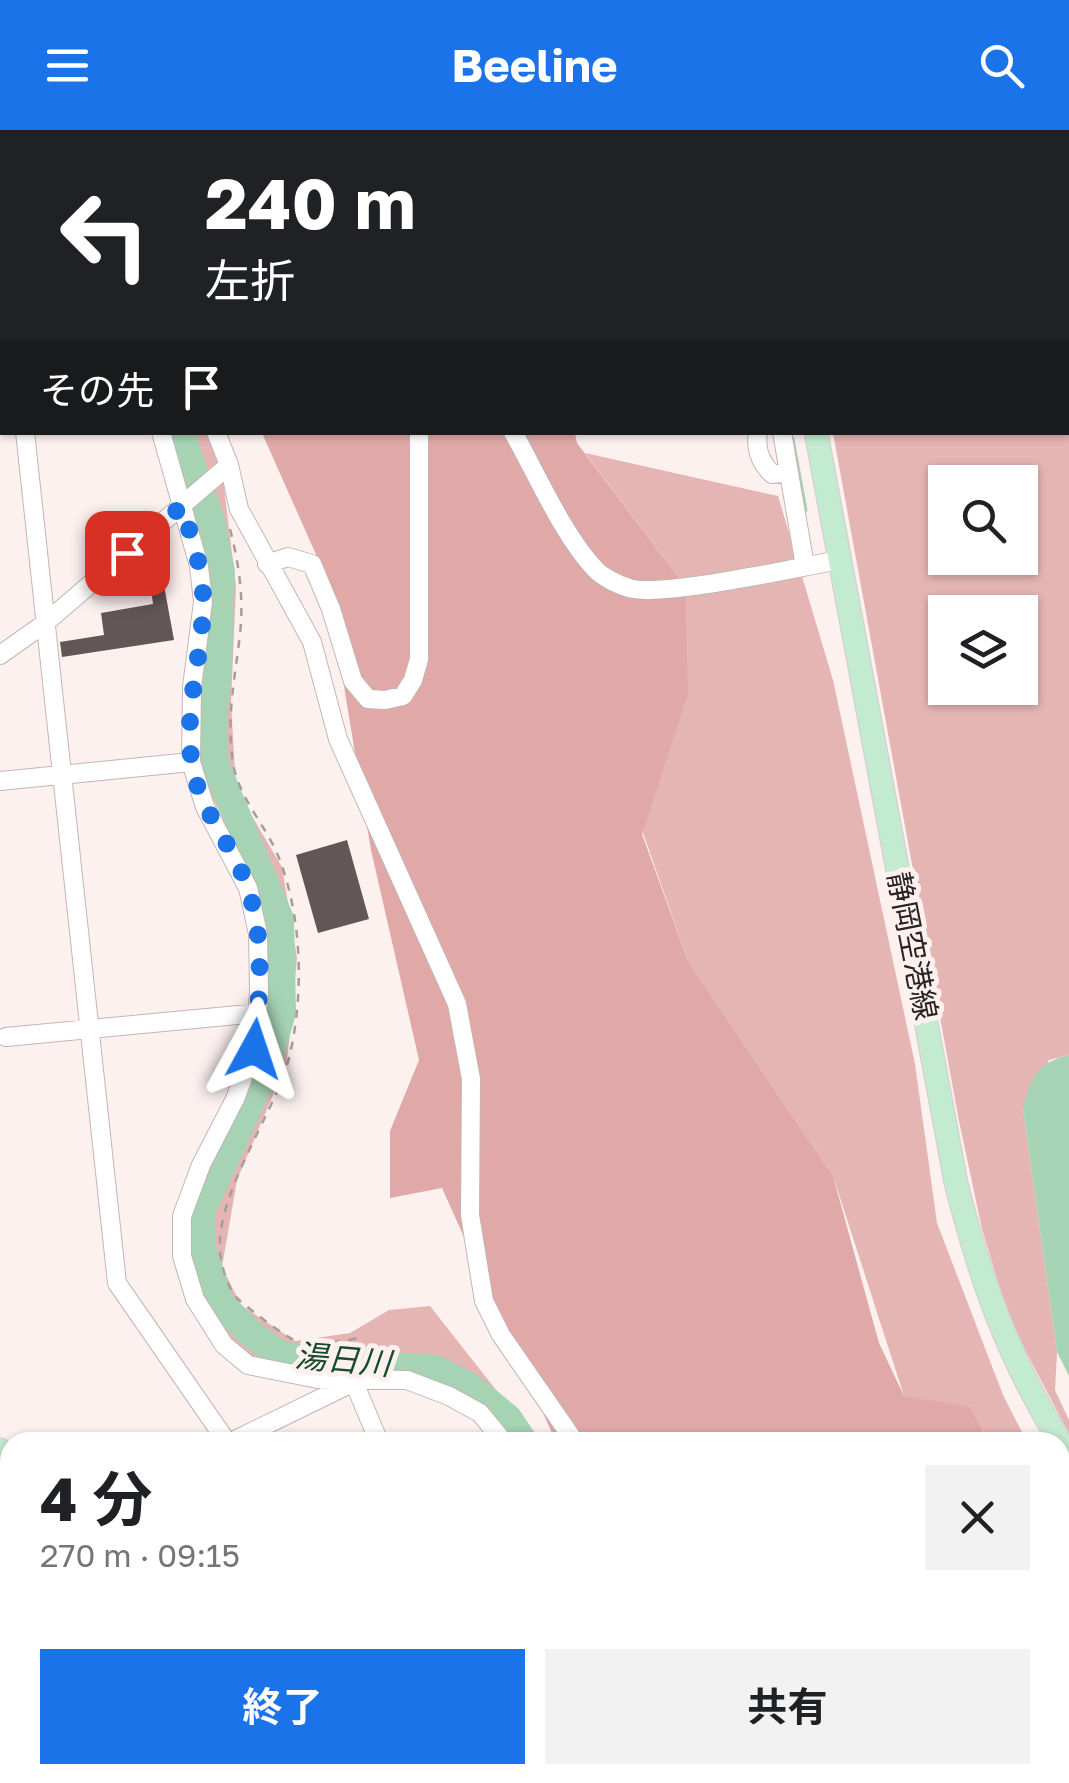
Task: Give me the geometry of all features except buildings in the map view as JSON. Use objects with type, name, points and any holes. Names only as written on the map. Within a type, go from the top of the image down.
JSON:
[{"type":"main road","name":"静岡空港線","points":[[817,435],[961,1201],[999,1326],[1016,1366],[1054,1432]]},
{"type":"street","points":[[25,435],[118,1283],[221,1432]]},
{"type":"street","points":[[162,435],[204,602],[192,686],[191,762],[205,807],[248,888],[258,934],[254,1049],[182,1216],[182,1256],[195,1298],[224,1345],[248,1365],[285,1374],[354,1382],[407,1380],[480,1413],[496,1432]]},
{"type":"street","points":[[217,435],[239,509],[312,642],[338,739],[457,1004],[471,1080],[470,1215],[484,1301],[501,1336],[567,1432]]},
{"type":"street","points":[[267,564],[288,557],[312,564],[331,608],[353,681],[368,699],[403,696],[414,680],[419,660],[419,435]]},
{"type":"street","points":[[515,435],[581,552],[599,574],[629,588],[651,590],[840,560]]},
{"type":"street","points":[[758,435],[756,450],[767,469],[774,474],[789,472]]},
{"type":"street","points":[[783,435],[805,566]]},
{"type":"street","points":[[0,654],[44,624],[228,464]]},
{"type":"street","points":[[0,781],[191,762]]},
{"type":"street","points":[[6,1037],[258,1013]]},
{"type":"street","points":[[249,1432],[354,1382]]},
{"type":"street","points":[[354,1382],[375,1432]]},
{"type":"shaded area","points":[[164,435],[209,435],[222,470],[236,587],[231,703],[236,789],[282,867],[297,958],[287,1062],[237,1180],[222,1267],[241,1305],[295,1341],[350,1333],[389,1310],[430,1306],[529,1432],[501,1432],[475,1402],[362,1373],[262,1363],[226,1341],[204,1303],[183,1243],[203,1170],[233,1116],[266,1030],[261,891],[204,782],[198,719],[208,608]]},
{"type":"shaded area","points":[[263,435],[575,435],[577,443],[685,586],[688,694],[642,834],[688,961],[833,1176],[879,1343],[904,1396],[970,1407],[983,1432],[552,1432],[442,1188],[390,1198],[390,1131],[419,1060],[371,850],[326,577]]},
{"type":"shaded area","points":[[833,435],[1069,435],[1069,1055],[1049,1060],[1023,1108],[1057,1352],[1055,1390],[1069,1420],[1069,1432],[1009,1319],[982,1229]]},
{"type":"shaded area","points":[[585,453],[778,496],[833,680],[915,1064],[937,1223],[1003,1395],[1022,1432],[983,1432],[980,1427],[904,1396],[833,1176],[688,961],[636,813],[685,586]]},
{"type":"shaded area","points":[[1069,1055],[1069,1376],[1057,1352],[1023,1108],[1037,1073],[1050,1062]]},
{"type":"waterway","name":"湯日川","points":[[181,435],[211,521],[221,572],[213,725],[215,764],[280,919],[282,1012],[266,1068],[202,1210],[201,1246],[221,1304],[279,1354],[322,1363],[433,1368],[469,1386],[508,1418],[517,1432]]},
{"type":"waterway","points":[[792,439],[805,510]]},
{"type":"route","points":[[127,553],[182,506],[204,602],[192,686],[191,762],[205,807],[248,888],[258,934],[259,993],[254,1049]]}]
